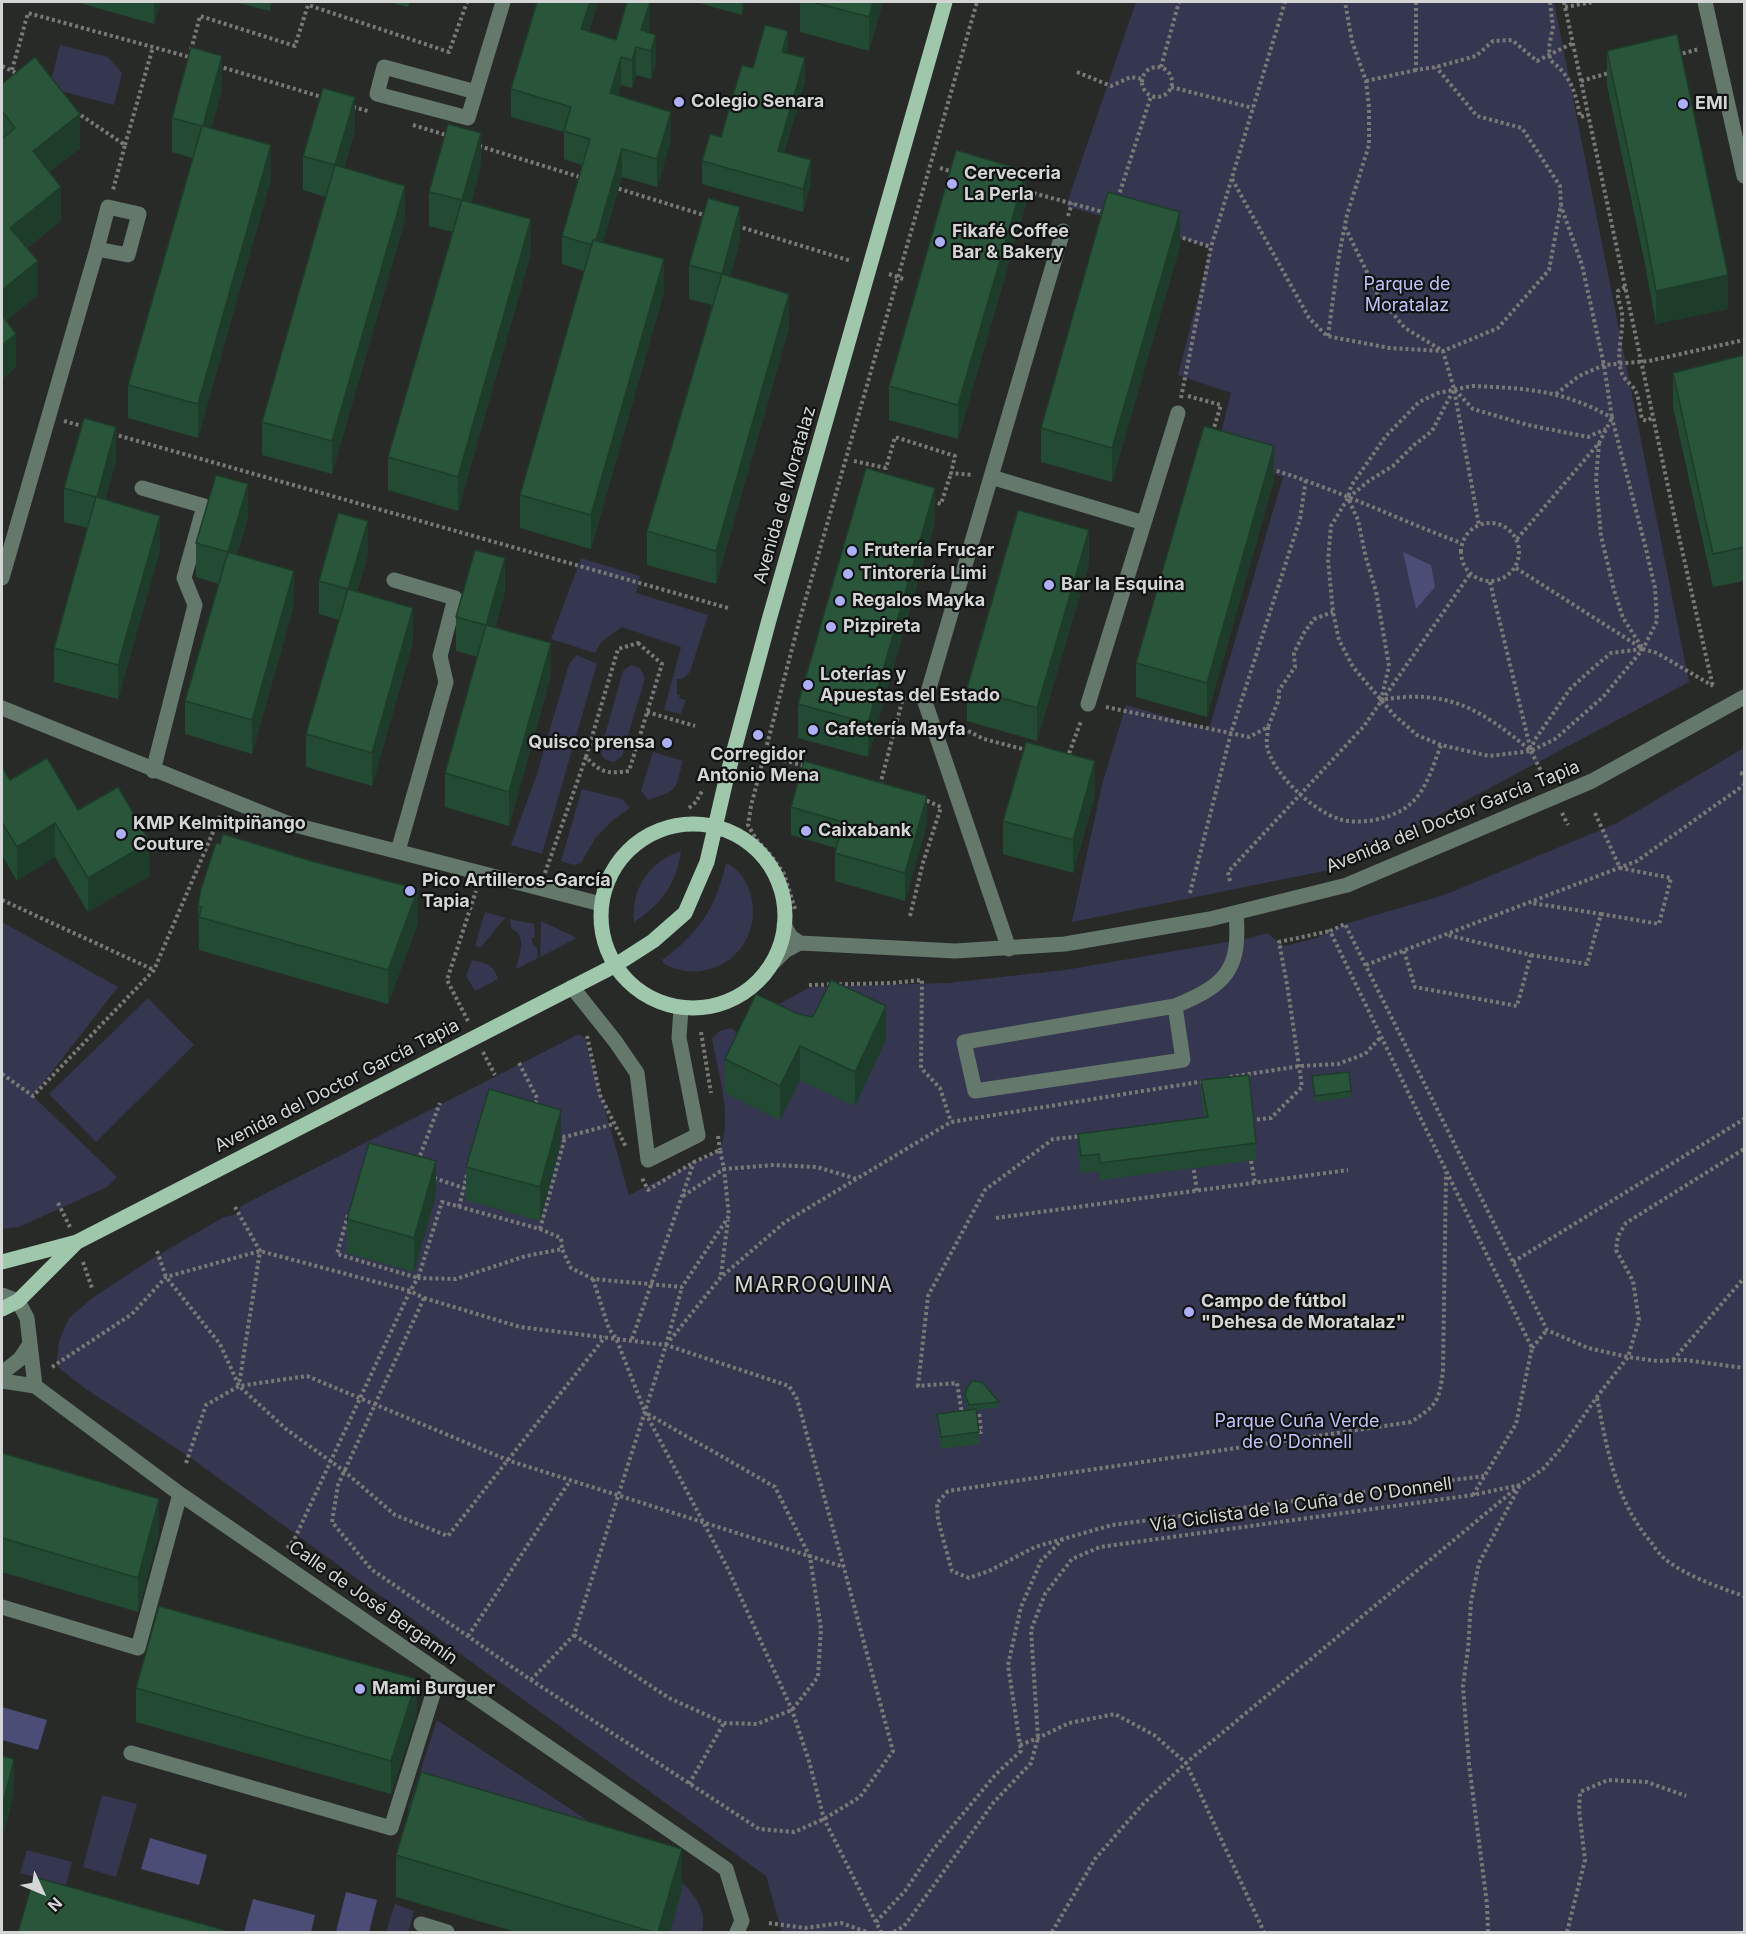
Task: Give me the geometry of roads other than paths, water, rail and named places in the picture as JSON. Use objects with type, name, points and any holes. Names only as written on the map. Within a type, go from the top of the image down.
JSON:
[{"type":"main road","name":"Avenida de Moratalaz","points":[[614,966],[653,941],[685,913],[707,862],[714,825],[769,620],[945,2]]},
{"type":"main road","points":[[689,823],[714,825],[735,833],[753,844],[767,859],[777,877],[784,895],[786,914],[780,949],[773,963],[752,988],[733,1000],[708,1008],[681,1008],[662,1004],[645,996],[614,966],[602,936],[601,904],[606,882],[623,855],[639,840],[658,830],[689,823]]},
{"type":"main road","name":"Avenida del Doctor García Tapia","points":[[2,1262],[77,1242],[614,966]]},
{"type":"main road","name":"Avenida del Doctor García Tapia","points":[[2,1310],[18,1301],[77,1242]]},
{"type":"street","points":[[476,92],[384,67],[377,94],[468,118],[476,92],[503,2]]},
{"type":"street","points":[[1705,2],[1744,176]]},
{"type":"street","points":[[2,578],[108,207],[139,214],[128,255],[97,249]]},
{"type":"street","points":[[1008,949],[925,702],[1063,231]]},
{"type":"street","points":[[1088,704],[1178,412]]},
{"type":"street","points":[[991,477],[1144,523]]},
{"type":"street","points":[[142,488],[204,506],[184,578],[195,605],[153,771]]},
{"type":"street","points":[[394,580],[455,598],[440,656],[446,682],[398,851]]},
{"type":"street","name":"Avenida del Doctor García Tapia","points":[[800,943],[955,951],[1065,944],[1210,919],[1347,885],[1592,781],[1744,697]]},
{"type":"street","points":[[2,708],[153,771],[287,823],[601,904]]},
{"type":"street","points":[[1175,1006],[1183,1060],[975,1091],[964,1042],[1175,1006],[1200,996],[1220,982],[1234,962],[1238,937],[1236,913]]},
{"type":"street","points":[[773,963],[785,951],[800,943],[791,937],[784,925]]},
{"type":"street","points":[[572,987],[637,1073],[648,1160],[698,1135],[679,1038],[681,1008]]},
{"type":"street","points":[[2,1295],[18,1301],[27,1318],[35,1386]]},
{"type":"street","points":[[2,1373],[20,1359],[30,1344]]},
{"type":"street","name":"Calle de José Bergamín","points":[[2,1381],[35,1386],[180,1494],[726,1869],[742,1921],[737,1932]]},
{"type":"street","points":[[2,1607],[138,1648],[180,1494]]},
{"type":"street","points":[[131,1753],[391,1828],[440,1672]]},
{"type":"street","points":[[421,1924],[447,1932]]},
{"type":"place","name":"Colegio Senara","points":[[679,102]]},
{"type":"place","name":"EMI","points":[[1683,104]]},
{"type":"place","name":"Cerveceria La Perla","points":[[952,184]]},
{"type":"place","name":"Fikafé Coffee Bar & Bakery","points":[[940,242]]},
{"type":"place","name":"Frutería Frucar","points":[[852,551]]},
{"type":"place","name":"Tintorería Limi","points":[[848,574]]},
{"type":"place","name":"Bar la Esquina","points":[[1049,585]]},
{"type":"place","name":"Regalos Mayka","points":[[840,601]]},
{"type":"place","name":"Pizpireta","points":[[831,627]]},
{"type":"place","name":"Loterías y Apuestas del Estado","points":[[808,685]]},
{"type":"place","name":"Cafetería Mayfa","points":[[813,730]]},
{"type":"place","name":"Corregidor Antonio Mena","points":[[758,735]]},
{"type":"place","name":"Quisco prensa","points":[[667,743]]},
{"type":"place","name":"Caixabank","points":[[806,831]]},
{"type":"place","name":"KMP Kelmitpiñango Couture","points":[[121,834]]},
{"type":"place","name":"Pico Artilleros-García Tapia","points":[[410,891]]},
{"type":"place","name":"Campo de fútbol \"Dehesa de Moratalaz\"","points":[[1189,1312]]},
{"type":"place","name":"Mami Burguer","points":[[360,1689]]},
{"type":"district","name":"MARROQUINA","points":[[814,1286]]},
{"type":"park label","name":"Parque de Moratalaz","points":[[1407,295]]},
{"type":"park label","name":"Parque Cuña Verde de O'Donnell","points":[[1297,1432]]}]
